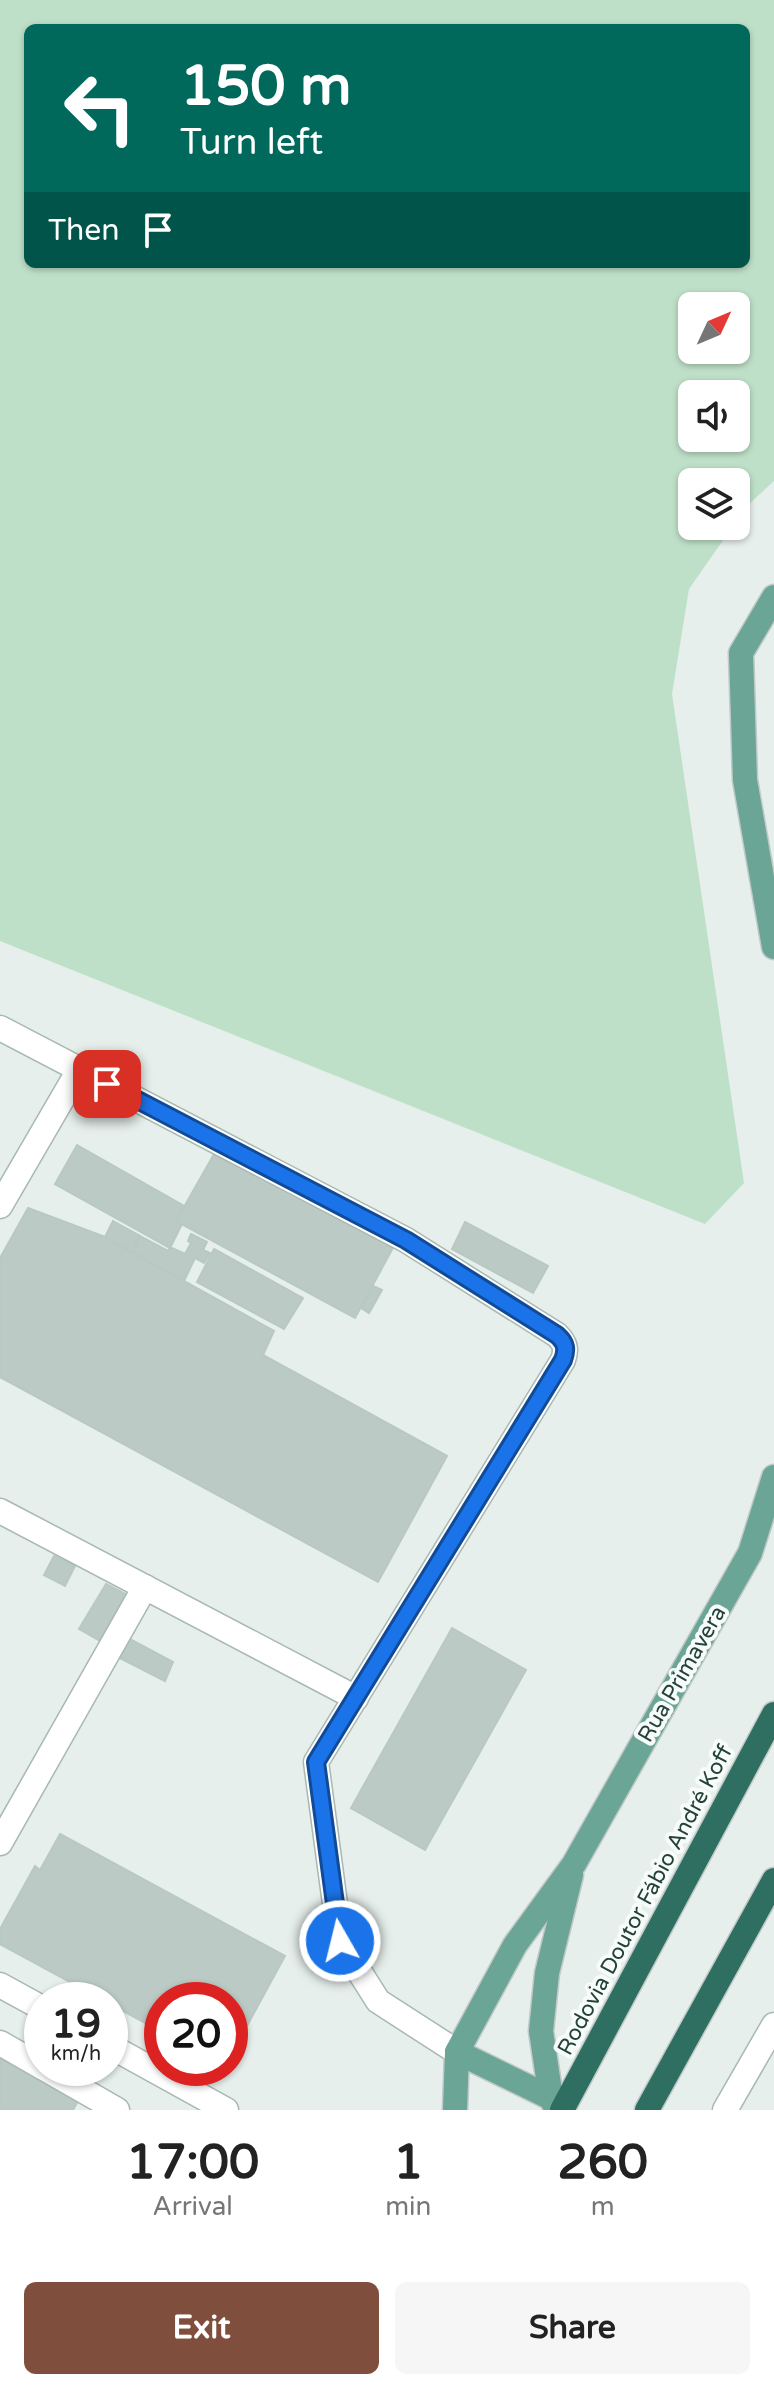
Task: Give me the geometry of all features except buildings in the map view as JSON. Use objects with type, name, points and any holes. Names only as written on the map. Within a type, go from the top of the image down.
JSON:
[{"type":"highway","name":"Rodovia Doutor Fábio André Koff","points":[[557,2106],[774,1714]]},
{"type":"highway","points":[[647,2110],[774,1880]]},
{"type":"main road","points":[[774,597],[741,653],[745,780],[774,947]]},
{"type":"main road","name":"Rua Primavera","points":[[455,2110],[457,2052],[515,1945],[574,1864],[750,1553],[774,1477]]},
{"type":"main road","name":"Rua Primavera","points":[[557,2106],[541,2031],[547,1973],[574,1864]]},
{"type":"main road","points":[[457,2052],[557,2106]]},
{"type":"street","points":[[0,1028],[406,1240],[564,1341],[566,1351],[563,1360],[316,1762],[340,1941],[378,2001],[457,2052]]},
{"type":"street","points":[[0,1206],[79,1070]]},
{"type":"street","points":[[0,1511],[356,1698]]},
{"type":"street","points":[[0,1843],[145,1587]]},
{"type":"street","points":[[0,1985],[24,1998]]},
{"type":"street","points":[[725,2110],[774,2025]]},
{"type":"street","points":[[0,2043],[24,2057]]},
{"type":"street","points":[[128,2056],[226,2110]]},
{"type":"street","points":[[75,2086],[117,2110]]},
{"type":"green space","points":[[0,0],[774,0],[774,481],[750,503],[750,468],[678,468],[678,540],[723,540],[689,589],[672,694],[744,1183],[705,1224],[0,941]]},
{"type":"route","points":[[107,1084],[406,1240],[564,1341],[566,1351],[563,1360],[316,1762],[340,1941]]}]
